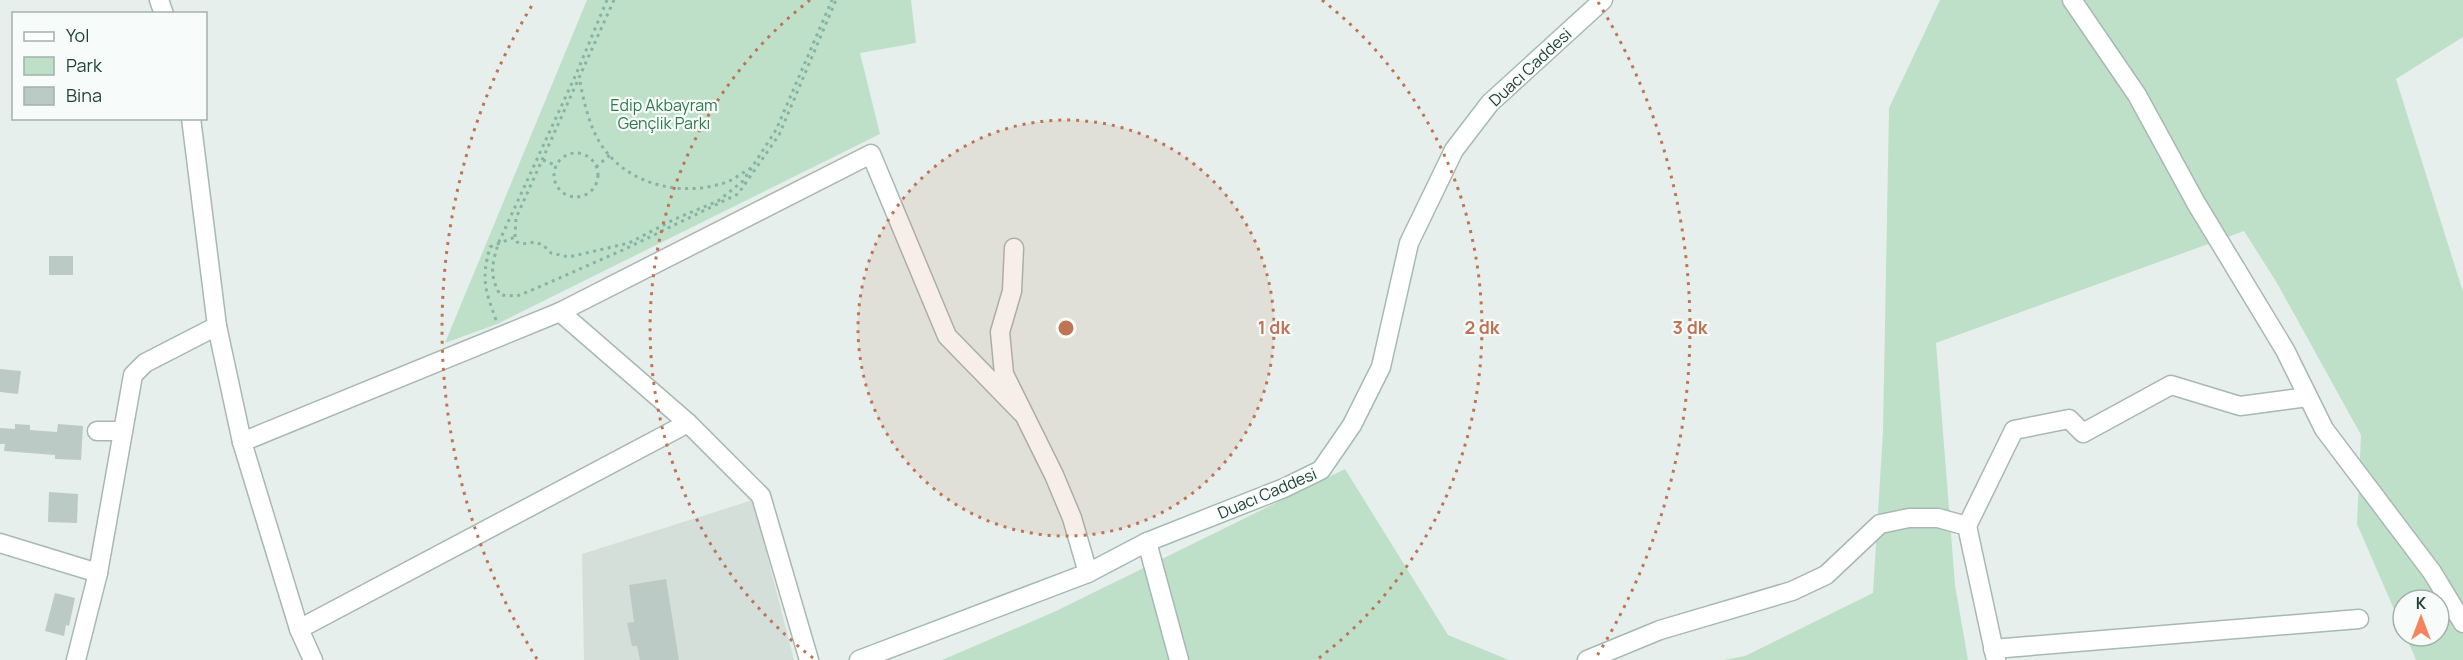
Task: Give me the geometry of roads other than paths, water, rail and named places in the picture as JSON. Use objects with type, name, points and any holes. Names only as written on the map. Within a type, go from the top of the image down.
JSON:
[{"type":"street","name":"Duacı Caddesi","points":[[859,660],[1088,573],[1147,542],[1284,488],[1322,470],[1352,425],[1381,367],[1409,243],[1454,150],[1490,103],[1603,0]]},
{"type":"street","points":[[2072,0],[2137,95],[2196,203],[2285,350],[2324,429],[2432,572],[2463,623]]},
{"type":"street","points":[[191,120],[217,326],[242,442],[299,629],[313,660]]},
{"type":"street","points":[[242,442],[560,312],[871,154],[947,336],[1022,413]]},
{"type":"street","points":[[1014,248],[1011,291],[1000,332],[1004,374],[1054,475],[1072,518],[1088,573]]},
{"type":"street","points":[[560,312],[688,423],[761,496],[809,660]]},
{"type":"street","points":[[76,660],[98,573],[133,375],[145,363],[217,326]]},
{"type":"street","points":[[2308,397],[2240,406],[2171,385],[2083,433],[2069,419],[2014,430],[1967,526],[1994,654],[2359,620]]},
{"type":"street","points":[[299,629],[688,423]]},
{"type":"street","points":[[97,431],[123,431]]},
{"type":"street","points":[[1587,660],[1660,630],[1792,591],[1826,575],[1880,524],[1909,518],[1938,518],[1967,526]]},
{"type":"street","points":[[1147,542],[1179,660]]},
{"type":"street","points":[[0,543],[98,573]]},
{"type":"park label","name":"Edip Akbayram Gençlik Parkı","points":[[664,114]]}]
